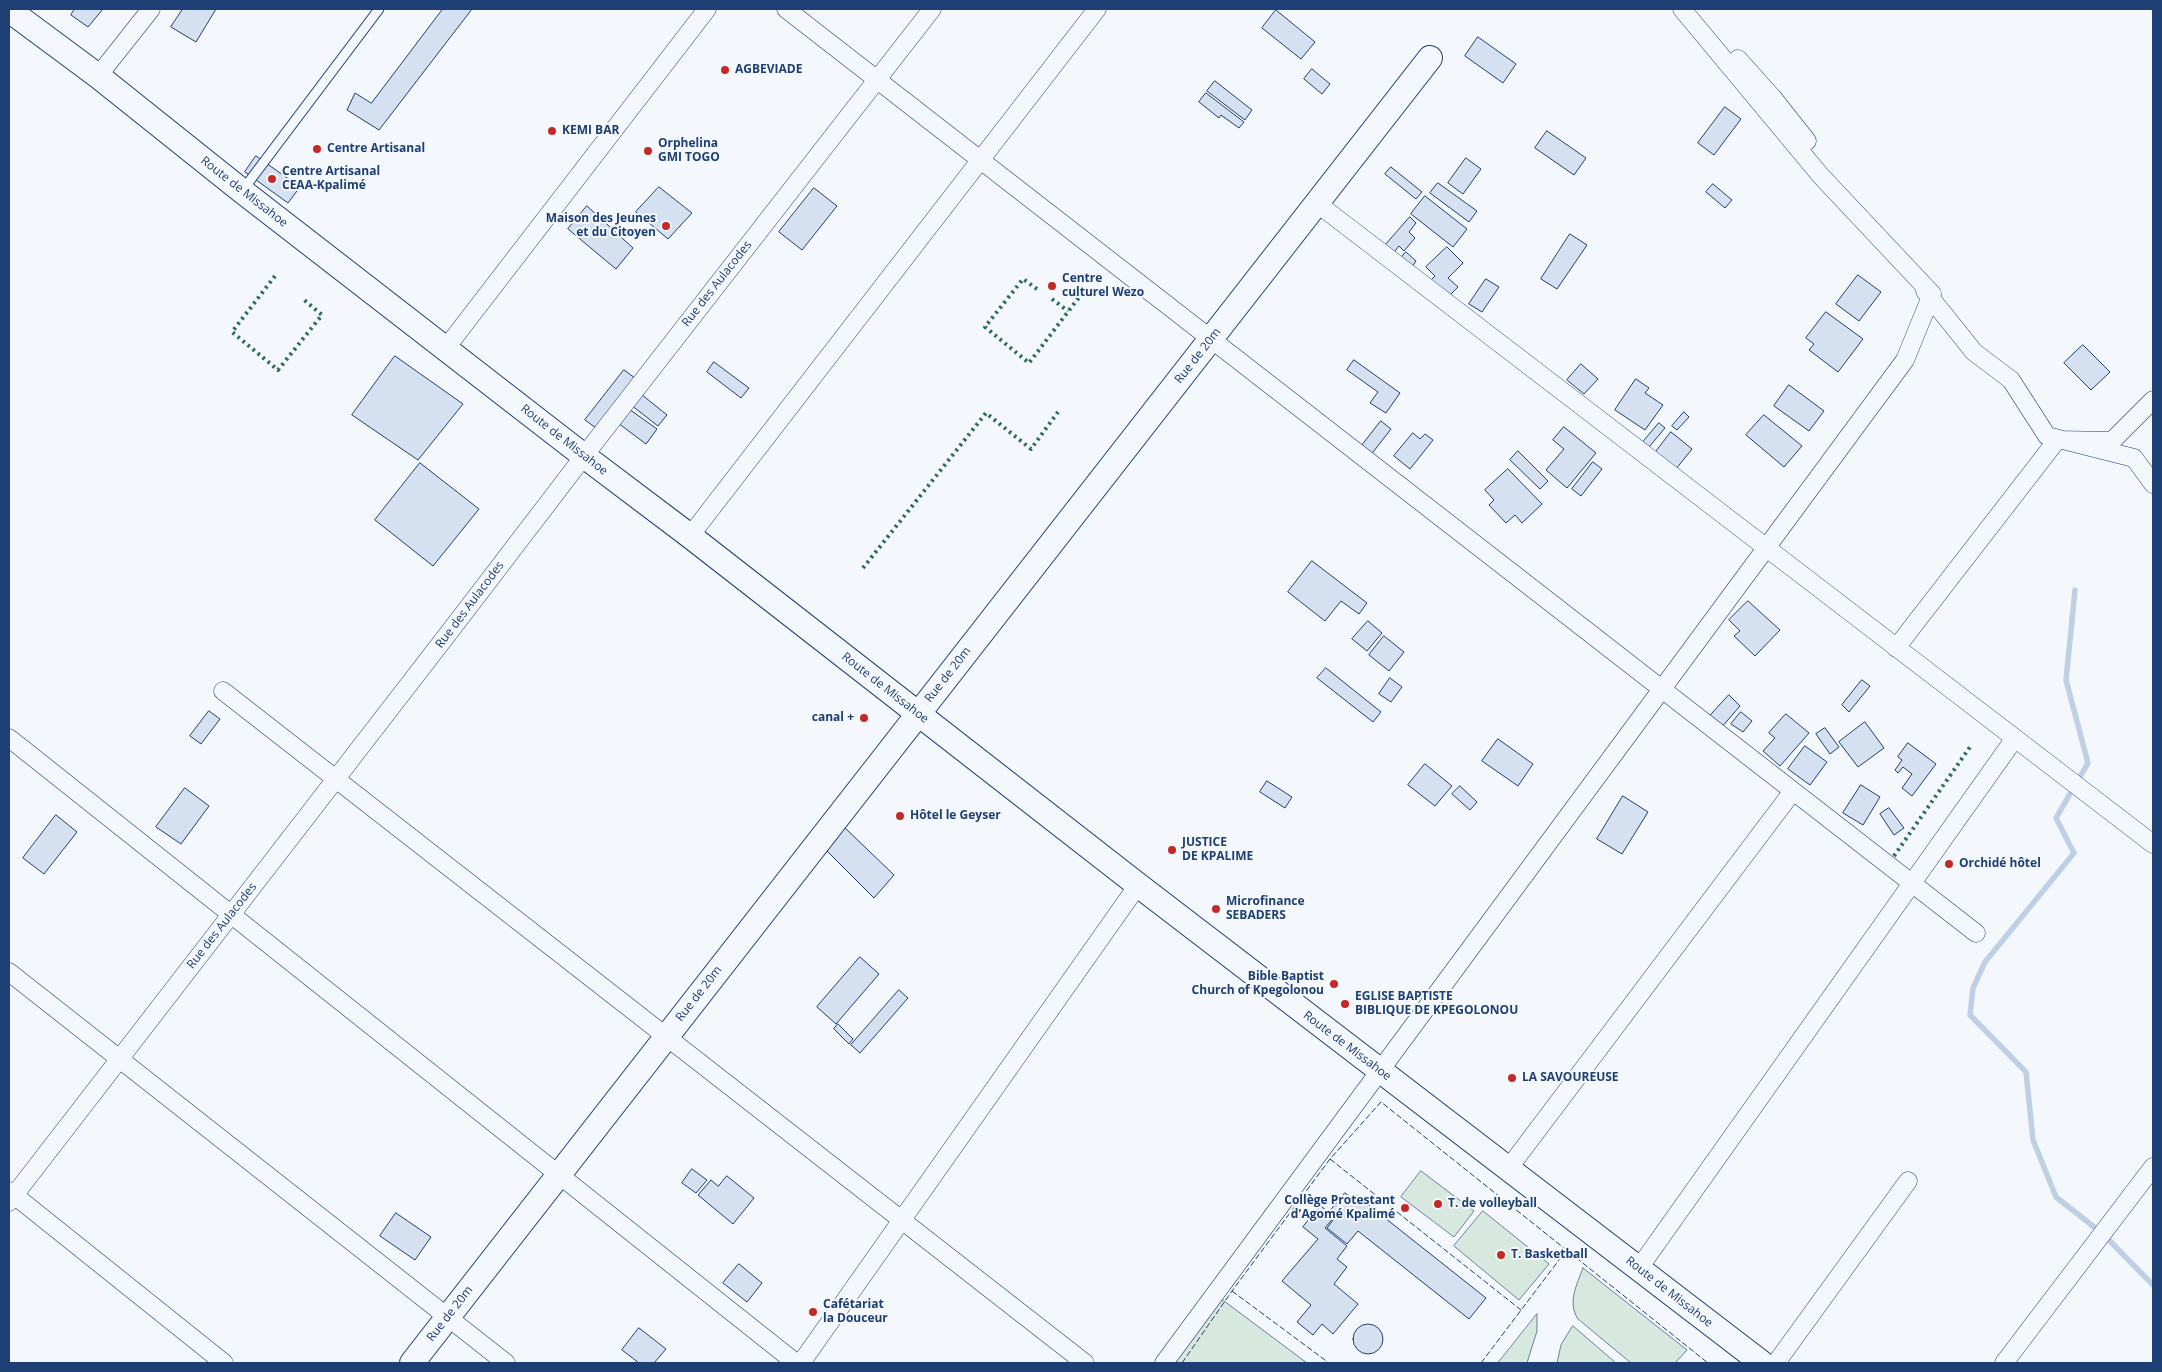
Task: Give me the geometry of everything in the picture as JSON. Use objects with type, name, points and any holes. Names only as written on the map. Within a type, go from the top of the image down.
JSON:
[{"type":"main road","name":"Route de Missahoe","points":[[9,10],[98,76],[242,191],[690,536],[1138,885],[1762,1363]]},
{"type":"main road","name":"Rue de 20m","points":[[412,1363],[1430,58]]},
{"type":"street","points":[[98,76],[151,9]]},
{"type":"street","points":[[446,348],[707,9]]},
{"type":"street","points":[[786,9],[1976,933]]},
{"type":"street","name":"Rue des Aulacodes","points":[[10,1196],[120,1059],[584,456],[932,9]]},
{"type":"street","points":[[690,536],[1097,9]]},
{"type":"street","points":[[1164,1363],[1905,360],[1932,294],[1821,176],[1682,9]]},
{"type":"street","points":[[1693,9],[1773,98],[1974,352],[2011,380],[2047,436],[2134,458],[2153,484]]},
{"type":"street","points":[[1318,204],[2153,844]]},
{"type":"street","points":[[1896,648],[2056,440],[2112,441],[2153,400]]},
{"type":"street","points":[[2112,441],[2153,489]]},
{"type":"street","points":[[223,691],[1085,1363]]},
{"type":"street","points":[[9,738],[796,1363]]},
{"type":"street","points":[[1639,1268],[2015,738]]},
{"type":"street","points":[[1508,1169],[1794,791]]},
{"type":"street","points":[[801,1363],[1138,885]]},
{"type":"street","points":[[9,972],[506,1363]]},
{"type":"street","points":[[2004,1363],[2153,1167]]},
{"type":"street","points":[[1776,1363],[1908,1181]]},
{"type":"street","points":[[10,1196],[224,1363]]},
{"type":"lane","points":[[242,191],[379,9]]},
{"type":"shaded area","name":"T. de volleyball","points":[[1421,1171],[1474,1211],[1454,1237],[1401,1197]]},
{"type":"shaded area","name":"T. Basketball","points":[[1483,1211],[1549,1264],[1519,1300],[1454,1246]]},
{"type":"shaded area","points":[[1583,1268],[1687,1350],[1675,1363],[1631,1363],[1578,1319],[1573,1307],[1573,1300]]},
{"type":"shaded area","points":[[1220,1298],[1307,1363],[1167,1363]]},
{"type":"shaded area","points":[[1537,1314],[1537,1331],[1527,1363],[1498,1363]]},
{"type":"shaded area","points":[[1573,1326],[1616,1363],[1557,1363],[1561,1345]]},
{"type":"building","points":[[75,9],[103,9],[88,27],[71,15]]},
{"type":"building","points":[[183,9],[216,9],[196,42],[171,27]]},
{"type":"building","points":[[443,9],[472,9],[379,130],[347,110],[355,93],[371,103]]},
{"type":"building","points":[[1276,10],[1315,42],[1301,59],[1262,28]]},
{"type":"building","points":[[1478,37],[1516,64],[1503,83],[1465,56]]},
{"type":"building","points":[[1312,69],[1330,84],[1322,94],[1304,79]]},
{"type":"building","points":[[1215,81],[1252,110],[1245,120],[1207,91]]},
{"type":"building","points":[[1206,93],[1244,122],[1239,128],[1221,115],[1219,118],[1199,102]]},
{"type":"building","points":[[1725,107],[1741,119],[1714,155],[1698,143]]},
{"type":"building","points":[[1547,131],[1586,158],[1574,175],[1535,148]]},
{"type":"building","name":"Centre Artisanal CEAA-Kpalimé","points":[[256,156],[300,187],[288,203],[245,172]]},
{"type":"building","points":[[1466,158],[1481,169],[1463,194],[1448,183]]},
{"type":"building","points":[[1391,167],[1422,192],[1416,199],[1385,174]]},
{"type":"building","points":[[1438,183],[1477,211],[1469,222],[1430,193]]},
{"type":"building","points":[[1713,184],[1732,200],[1725,208],[1706,192]]},
{"type":"building","name":"Maison des Jeunes et du Citoyen","points":[[659,187],[692,213],[668,239],[636,212]]},
{"type":"building","points":[[814,188],[837,206],[802,250],[779,232]]},
{"type":"building","points":[[1425,196],[1467,229],[1453,247],[1411,214]]},
{"type":"building","points":[[587,206],[633,248],[616,269],[568,229]]},
{"type":"building","points":[[1410,217],[1416,223],[1409,232],[1415,238],[1404,251],[1399,246],[1391,256],[1382,249]]},
{"type":"building","points":[[1570,234],[1587,245],[1557,289],[1541,279]]},
{"type":"building","points":[[1447,247],[1463,263],[1448,278],[1458,287],[1447,298],[1430,281],[1435,276],[1426,267]]},
{"type":"building","points":[[1406,252],[1416,261],[1412,267],[1401,258]]},
{"type":"building","points":[[1858,275],[1881,292],[1859,321],[1836,304]]},
{"type":"building","points":[[1486,279],[1499,287],[1482,312],[1469,304]]},
{"type":"building","points":[[1826,312],[1863,339],[1838,372],[1809,350],[1814,344],[1806,338]]},
{"type":"building","points":[[2083,345],[2110,372],[2091,390],[2064,363]]},
{"type":"building","points":[[395,356],[463,404],[418,460],[352,415]]},
{"type":"building","points":[[1354,360],[1400,393],[1386,413],[1370,403],[1378,392],[1347,370]]},
{"type":"building","points":[[714,362],[749,388],[741,398],[707,372]]},
{"type":"building","points":[[1581,364],[1598,379],[1584,394],[1567,380]]},
{"type":"building","points":[[624,370],[635,378],[596,428],[585,420]]},
{"type":"building","points":[[1636,379],[1649,388],[1645,393],[1663,405],[1645,430],[1615,410]]},
{"type":"building","points":[[1789,385],[1824,411],[1809,431],[1774,406]]},
{"type":"building","points":[[641,394],[667,415],[658,426],[631,405]]},
{"type":"building","points":[[629,409],[657,429],[646,444],[618,423]]},
{"type":"building","points":[[1684,412],[1689,417],[1677,430],[1672,426]]},
{"type":"building","points":[[1764,415],[1802,446],[1784,467],[1746,435]]},
{"type":"building","points":[[1381,421],[1391,429],[1370,456],[1360,448]]},
{"type":"building","points":[[1659,423],[1665,428],[1649,447],[1643,442]]},
{"type":"building","points":[[1564,427],[1596,453],[1567,488],[1546,470],[1564,449],[1553,440]]},
{"type":"building","points":[[1671,432],[1692,449],[1676,469],[1655,453]]},
{"type":"building","points":[[1413,433],[1420,439],[1425,434],[1433,440],[1410,469],[1394,456]]},
{"type":"building","points":[[1518,451],[1548,481],[1540,489],[1510,460]]},
{"type":"building","points":[[1593,462],[1602,469],[1581,496],[1572,489]]},
{"type":"building","points":[[420,463],[479,509],[433,566],[375,520]]},
{"type":"building","points":[[1508,469],[1542,504],[1522,523],[1515,515],[1506,523],[1489,505],[1494,500],[1485,490]]},
{"type":"building","points":[[1312,561],[1367,603],[1359,614],[1341,601],[1325,621],[1288,592]]},
{"type":"building","points":[[1748,601],[1780,630],[1755,656],[1734,636],[1740,631],[1729,620]]},
{"type":"building","points":[[1368,621],[1382,633],[1367,651],[1352,639]]},
{"type":"building","points":[[1384,636],[1404,652],[1389,671],[1369,655]]},
{"type":"building","points":[[1326,668],[1381,712],[1373,722],[1317,678]]},
{"type":"building","points":[[1390,678],[1402,687],[1391,702],[1379,694]]},
{"type":"building","points":[[1862,680],[1870,686],[1849,712],[1842,705]]},
{"type":"building","points":[[1729,695],[1740,706],[1721,728],[1709,717]]},
{"type":"building","points":[[209,711],[220,719],[201,744],[190,736]]},
{"type":"building","points":[[1741,712],[1752,721],[1743,732],[1731,724]]},
{"type":"building","points":[[1786,714],[1809,733],[1780,766],[1763,751],[1775,738],[1769,733]]},
{"type":"building","points":[[1865,722],[1884,748],[1858,767],[1839,742]]},
{"type":"building","points":[[1825,728],[1839,747],[1830,754],[1816,734]]},
{"type":"building","points":[[1498,739],[1533,764],[1518,786],[1482,761]]},
{"type":"building","points":[[1908,743],[1936,764],[1912,796],[1902,788],[1912,774],[1903,767],[1898,773],[1895,770],[1902,760],[1898,757]]},
{"type":"building","points":[[1805,746],[1827,762],[1810,785],[1788,769]]},
{"type":"building","points":[[1425,764],[1452,786],[1435,806],[1408,785]]},
{"type":"building","points":[[1267,781],[1292,797],[1285,808],[1260,792]]},
{"type":"building","points":[[1861,785],[1880,797],[1863,825],[1843,813]]},
{"type":"building","points":[[1460,786],[1477,802],[1470,810],[1452,794]]},
{"type":"building","points":[[185,788],[209,806],[181,844],[156,827]]},
{"type":"building","points":[[1623,796],[1648,812],[1622,854],[1597,839]]},
{"type":"building","points":[[1889,808],[1904,828],[1894,835],[1880,814]]},
{"type":"building","points":[[56,815],[77,832],[44,874],[23,858]]},
{"type":"building","points":[[843,826],[894,875],[874,898],[825,849]]},
{"type":"building","points":[[860,957],[879,974],[836,1024],[817,1007]]},
{"type":"building","points":[[899,990],[908,998],[860,1053],[851,1045]]},
{"type":"building","points":[[838,1024],[853,1039],[849,1044],[834,1029]]},
{"type":"building","points":[[692,1169],[707,1180],[696,1193],[682,1183]]},
{"type":"building","points":[[727,1176],[754,1198],[733,1224],[698,1195],[711,1180],[718,1186]]},
{"type":"building","points":[[1345,1193],[1353,1199],[1356,1195],[1486,1298],[1469,1319],[1358,1231],[1347,1244],[1327,1228],[1337,1215],[1331,1210]]},
{"type":"building","points":[[1321,1206],[1334,1217],[1325,1228],[1347,1246],[1337,1259],[1347,1267],[1334,1284],[1358,1304],[1333,1334],[1322,1324],[1313,1335],[1297,1322],[1311,1305],[1282,1281],[1318,1239],[1303,1227]]},
{"type":"building","points":[[396,1213],[431,1237],[415,1260],[380,1236]]},
{"type":"building","points":[[739,1264],[762,1283],[747,1302],[723,1283]]},
{"type":"building","points":[[1368,1324],[1379,1328],[1383,1339],[1379,1350],[1368,1354],[1357,1350],[1353,1339],[1357,1328]]},
{"type":"building","points":[[639,1328],[666,1349],[654,1363],[639,1363],[622,1350]]},
{"type":"waterway","points":[[2075,590],[2066,680],[2088,763],[2056,818],[2074,853],[1985,962],[1973,988],[1970,1015],[2026,1072],[2033,1140],[2056,1197],[2103,1234],[2153,1285]]},
{"type":"hedge","points":[[275,276],[232,332],[278,370],[322,315],[303,299]]},
{"type":"hedge","points":[[1037,289],[1023,279],[985,327],[1029,363],[1080,296]]},
{"type":"hedge","points":[[1052,299],[1068,311]]},
{"type":"hedge","points":[[863,568],[986,413],[1031,449],[1058,412]]},
{"type":"hedge","points":[[1894,856],[1970,747]]},
{"type":"fence","points":[[1182,1363],[1232,1291],[1330,1159],[1381,1102],[1708,1363]]},
{"type":"fence","points":[[1330,1159],[1521,1310]]},
{"type":"fence","points":[[1481,1363],[1562,1256]]},
{"type":"fence","points":[[1232,1291],[1329,1363]]},
{"type":"place","name":"AGBEVIADE","points":[[725,70]]},
{"type":"place","name":"KEMI BAR","points":[[552,131]]},
{"type":"place","name":"Centre Artisanal","points":[[317,149]]},
{"type":"place","name":"Orphelina GMI TOGO","points":[[648,151]]},
{"type":"place","name":"Centre Artisanal CEAA-Kpalimé","points":[[272,179]]},
{"type":"place","name":"Maison des Jeunes et du Citoyen","points":[[666,226]]},
{"type":"place","name":"Centre culturel Wezo","points":[[1052,286]]},
{"type":"place","name":"canal +","points":[[864,718]]},
{"type":"place","name":"Hôtel le Geyser","points":[[900,816]]},
{"type":"place","name":"JUSTICE DE KPALIME","points":[[1172,850]]},
{"type":"place","name":"Orchidé hôtel","points":[[1949,864]]},
{"type":"place","name":"Microfinance SEBADERS","points":[[1216,909]]},
{"type":"place","name":"Bible Baptist Church of Kpegolonou","points":[[1334,984]]},
{"type":"place","name":"EGLISE BAPTISTE BIBLIQUE DE KPEGOLONOU","points":[[1345,1004]]},
{"type":"place","name":"LA SAVOUREUSE","points":[[1512,1078]]},
{"type":"place","name":"T. de volleyball","points":[[1438,1204]]},
{"type":"place","name":"Collège Protestant d'Agomé Kpalimé","points":[[1405,1208]]},
{"type":"place","name":"T. Basketball","points":[[1501,1255]]},
{"type":"place","name":"Cafétariat la Douceur","points":[[813,1312]]}]
